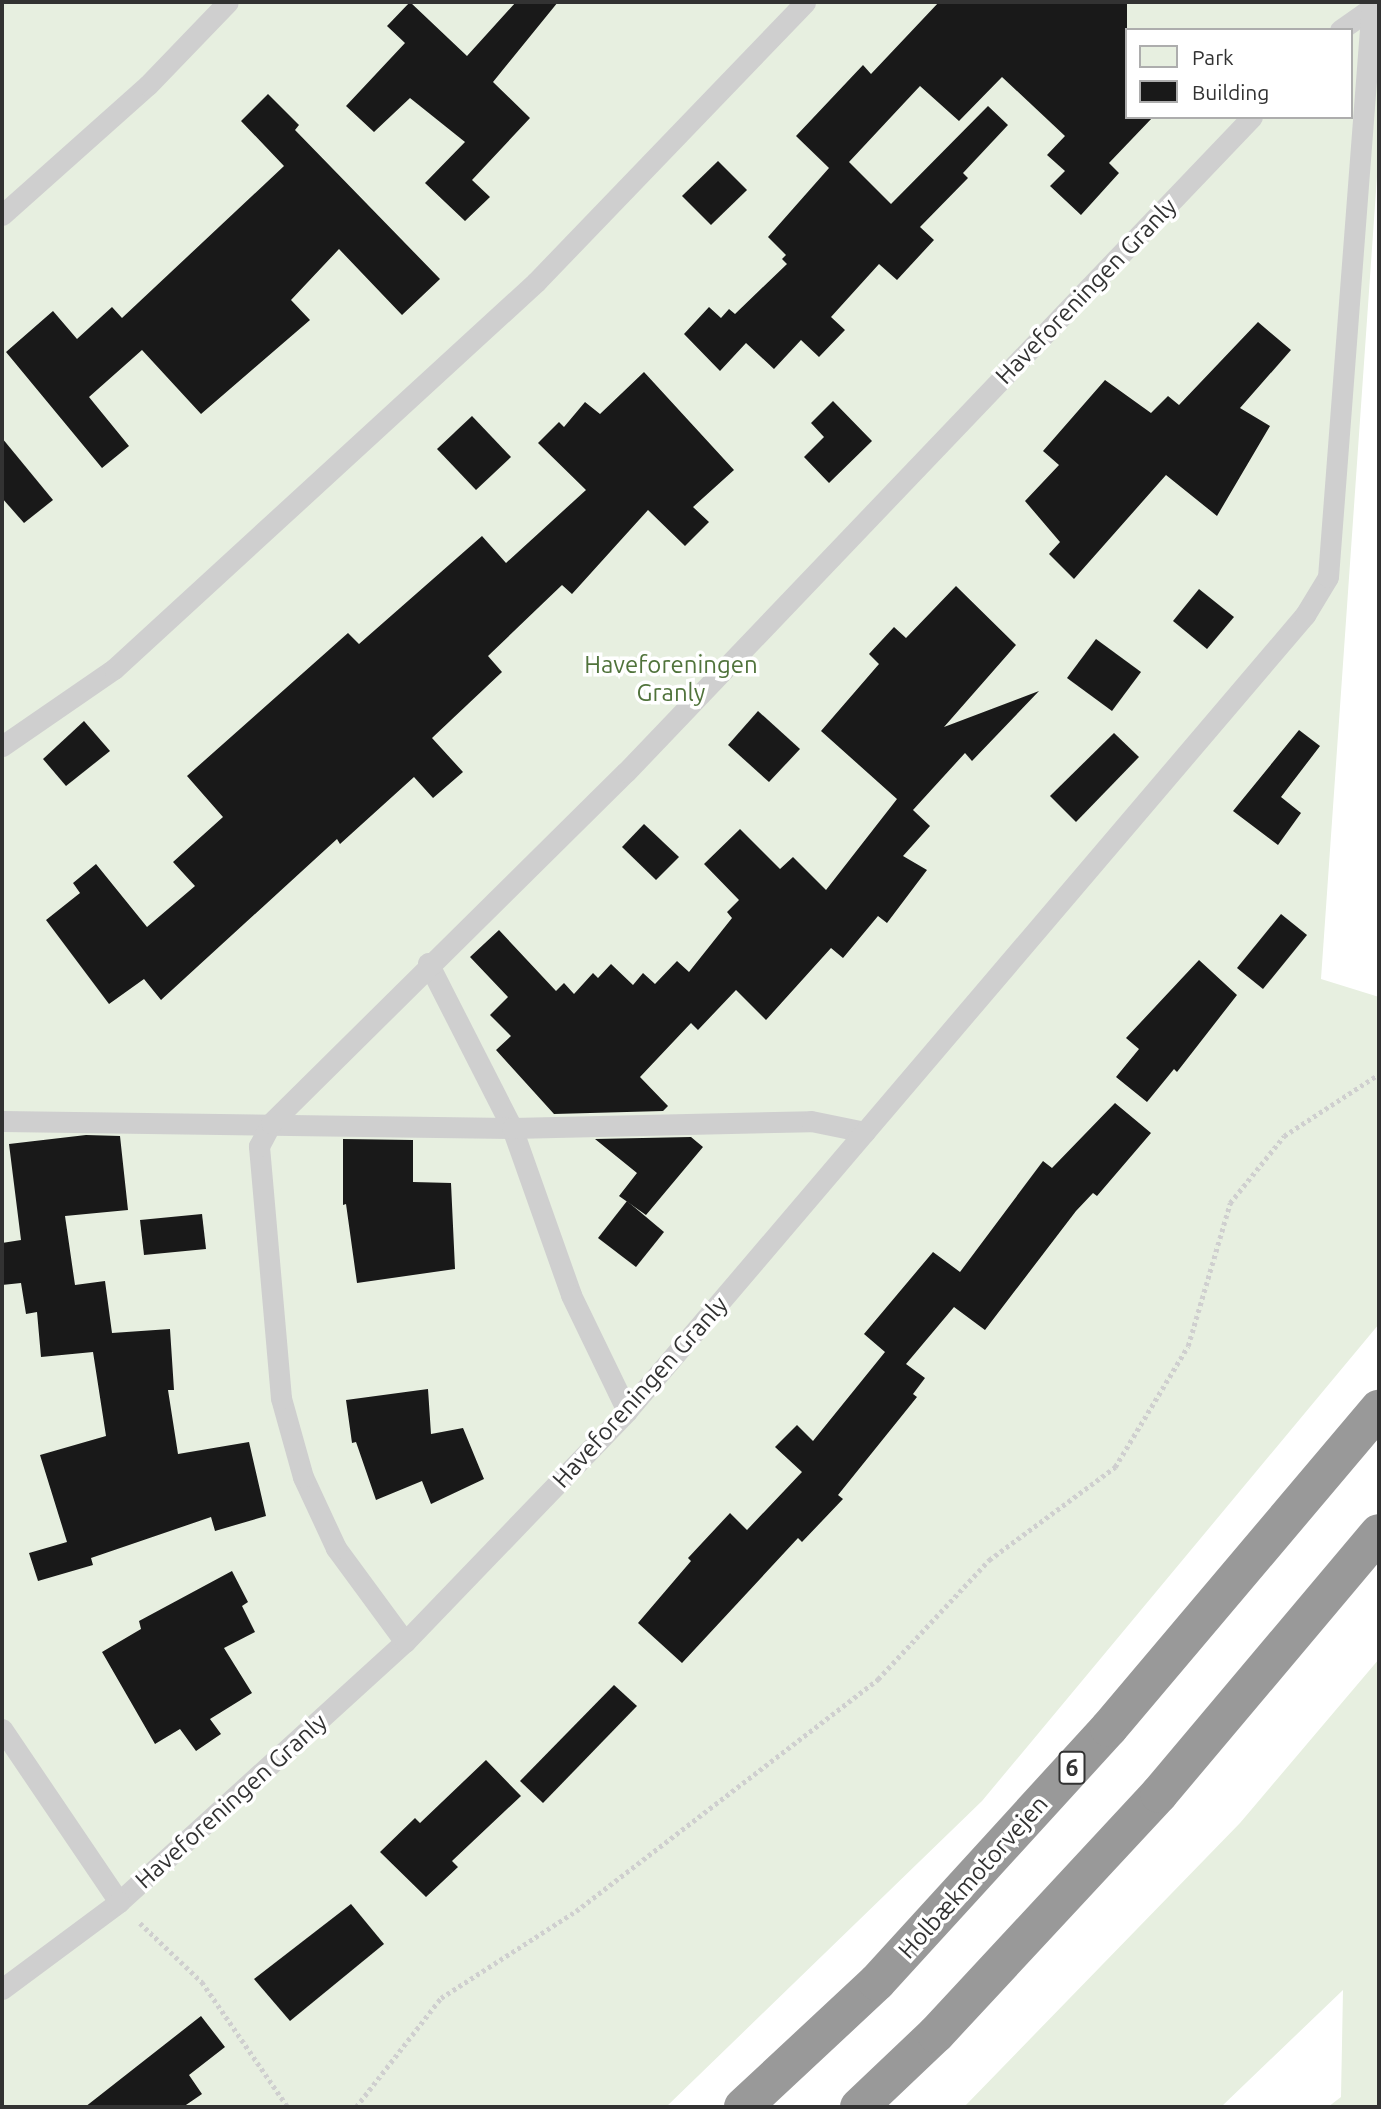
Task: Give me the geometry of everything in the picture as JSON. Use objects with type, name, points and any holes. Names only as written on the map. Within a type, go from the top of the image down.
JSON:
[{"type":"highway","name":"Holbækmotorvejen","points":[[743,2107],[877,1982],[1109,1728],[1379,1409]]},
{"type":"highway","points":[[859,2107],[936,2034],[1159,1794],[1379,1534]]},
{"type":"lane","points":[[2,215],[148,85],[228,2]]},
{"type":"lane","points":[[2,746],[114,669],[536,282],[805,2]]},
{"type":"lane","name":"Haveforeningen Granly","points":[[1343,28],[1372,5]]},
{"type":"lane","name":"Haveforeningen Granly","points":[[2,1989],[119,1902],[405,1642],[628,1411],[1305,615],[1328,577],[1372,5]]},
{"type":"lane","name":"Haveforeningen Granly","points":[[405,1642],[336,1548],[303,1477],[281,1398],[259,1146],[271,1123],[428,963],[626,772],[1250,119]]},
{"type":"lane","points":[[428,963],[512,1128],[571,1295],[628,1411]]},
{"type":"lane","points":[[2,1121],[512,1128],[811,1121],[865,1132]]},
{"type":"lane","name":"Haveforeningen Granly","points":[[2,1729],[119,1902]]},
{"type":"path","points":[[356,2107],[440,1998],[576,1911],[878,1679],[989,1560],[1115,1468],[1188,1346],[1230,1203],[1284,1136],[1379,1074]]},
{"type":"path","points":[[119,1902],[202,1982],[288,2107]]},
{"type":"green space","name":"Haveforeningen Granly","points":[[2,2],[1379,2],[1379,148],[1321,979],[1379,997],[1379,1324],[982,1801],[666,2107],[2,2107]]},
{"type":"green space","points":[[1379,1659],[1379,2107],[1328,2107],[1341,2097],[1343,1990],[1221,2107],[964,2107],[1240,1823]]},
{"type":"building","points":[[410,2],[467,56],[516,2],[558,2],[493,82],[530,118],[472,180],[490,197],[465,221],[425,183],[465,142],[410,98],[374,132],[346,106],[405,43],[387,26]]},
{"type":"building","points":[[939,2],[1127,2],[1126,119],[1151,119],[1109,163],[1119,173],[1081,215],[1050,186],[1065,171],[1047,155],[1065,136],[1002,77],[959,121],[920,86],[849,162],[891,204],[988,106],[1008,125],[963,173],[968,178],[920,227],[934,240],[897,280],[879,264],[831,317],[845,330],[819,357],[801,340],[774,369],[746,343],[720,371],[684,334],[709,307],[721,318],[729,309],[735,314],[787,264],[782,259],[786,255],[768,237],[829,168],[796,136],[863,65],[871,74]]},
{"type":"building","points":[[268,94],[299,125],[295,130],[440,279],[402,315],[339,249],[291,300],[310,320],[201,414],[142,350],[89,397],[129,446],[102,468],[6,352],[53,311],[77,339],[112,307],[122,318],[284,166],[241,121]]},
{"type":"building","points":[[718,161],[747,190],[711,225],[682,196]]},
{"type":"building","points":[[1258,322],[1291,350],[1240,408],[1270,426],[1217,516],[1166,475],[1074,579],[1049,554],[1060,542],[1025,501],[1059,465],[1043,451],[1105,380],[1151,413],[1168,396],[1179,405]]},
{"type":"building","points":[[644,372],[734,470],[693,507],[709,522],[685,546],[648,510],[572,594],[562,585],[488,656],[502,672],[432,738],[463,772],[433,798],[414,777],[340,844],[337,839],[161,1000],[144,979],[109,1004],[46,920],[80,893],[73,883],[96,864],[147,927],[195,886],[173,862],[223,817],[187,776],[348,633],[359,644],[482,536],[506,563],[586,490],[538,443],[559,422],[564,427],[585,402],[600,414]]},
{"type":"building","points":[[833,401],[872,441],[829,483],[804,457],[824,437],[811,423]]},
{"type":"building","points":[[472,416],[511,457],[476,490],[437,449]]},
{"type":"building","points":[[2,438],[53,500],[24,523],[2,498]]},
{"type":"building","points":[[956,586],[1016,645],[944,727],[1039,691],[972,761],[965,753],[913,810],[930,826],[903,856],[927,870],[887,923],[878,916],[843,958],[831,948],[766,1020],[736,990],[698,1030],[691,1023],[640,1077],[668,1106],[663,1111],[554,1114],[496,1050],[511,1036],[490,1015],[508,997],[470,957],[499,930],[556,991],[564,983],[574,994],[593,973],[598,978],[611,964],[633,985],[643,973],[655,984],[677,961],[689,972],[732,918],[727,912],[739,900],[704,864],[740,829],[780,869],[793,857],[826,890],[897,799],[821,731],[879,664],[869,654],[894,627],[906,638]]},
{"type":"building","points":[[1199,589],[1234,617],[1207,649],[1173,621]]},
{"type":"building","points":[[1096,639],[1141,672],[1112,711],[1067,678]]},
{"type":"building","points":[[758,711],[800,749],[769,782],[728,745]]},
{"type":"building","points":[[84,721],[110,751],[66,786],[43,759]]},
{"type":"building","points":[[1299,730],[1320,746],[1281,797],[1301,813],[1278,845],[1233,811]]},
{"type":"building","points":[[1114,733],[1139,757],[1076,822],[1050,796]]},
{"type":"building","points":[[644,824],[679,857],[656,880],[622,847]]},
{"type":"building","points":[[1281,914],[1307,935],[1263,989],[1237,968]]},
{"type":"building","points":[[1199,960],[1237,995],[1177,1072],[1174,1069],[1147,1102],[1116,1077],[1139,1049],[1126,1038]]},
{"type":"building","points":[[1115,1103],[1151,1133],[1097,1196],[1093,1193],[1076,1211],[985,1330],[954,1307],[906,1364],[925,1378],[913,1394],[917,1397],[838,1495],[843,1499],[802,1542],[798,1538],[682,1663],[638,1623],[691,1561],[688,1558],[730,1513],[747,1530],[802,1472],[775,1447],[797,1425],[813,1441],[885,1352],[864,1334],[933,1252],[960,1272],[1043,1161],[1052,1168]]},
{"type":"building","points":[[86,1135],[120,1136],[128,1210],[65,1216],[75,1285],[105,1281],[112,1333],[170,1329],[174,1390],[168,1390],[178,1454],[249,1442],[266,1516],[215,1531],[211,1517],[91,1558],[93,1565],[38,1581],[29,1553],[67,1542],[40,1455],[106,1436],[93,1352],[41,1357],[37,1312],[26,1314],[21,1283],[2,1285],[2,1243],[21,1240],[9,1144]]},
{"type":"building","points":[[691,1137],[703,1147],[646,1215],[619,1196],[637,1173],[595,1139]]},
{"type":"building","points":[[343,1139],[413,1140],[413,1182],[451,1183],[455,1269],[357,1283],[346,1204],[343,1205]]},
{"type":"building","points":[[627,1201],[664,1232],[636,1267],[598,1238]]},
{"type":"building","points":[[202,1214],[206,1249],[144,1255],[140,1220]]},
{"type":"building","points":[[428,1389],[431,1434],[463,1428],[484,1479],[431,1504],[422,1481],[376,1500],[356,1442],[352,1443],[346,1400]]},
{"type":"building","points":[[232,1571],[248,1602],[242,1606],[255,1632],[224,1648],[252,1693],[210,1719],[221,1734],[196,1751],[180,1729],[155,1744],[102,1652],[141,1629],[139,1621]]},
{"type":"building","points":[[614,1685],[637,1706],[543,1803],[520,1781]]},
{"type":"building","points":[[486,1760],[521,1796],[452,1861],[458,1867],[426,1897],[380,1852],[415,1818],[420,1823]]},
{"type":"building","points":[[351,1904],[384,1944],[290,2021],[254,1979]]},
{"type":"building","points":[[201,2016],[225,2047],[189,2075],[202,2094],[183,2107],[85,2107]]}]
